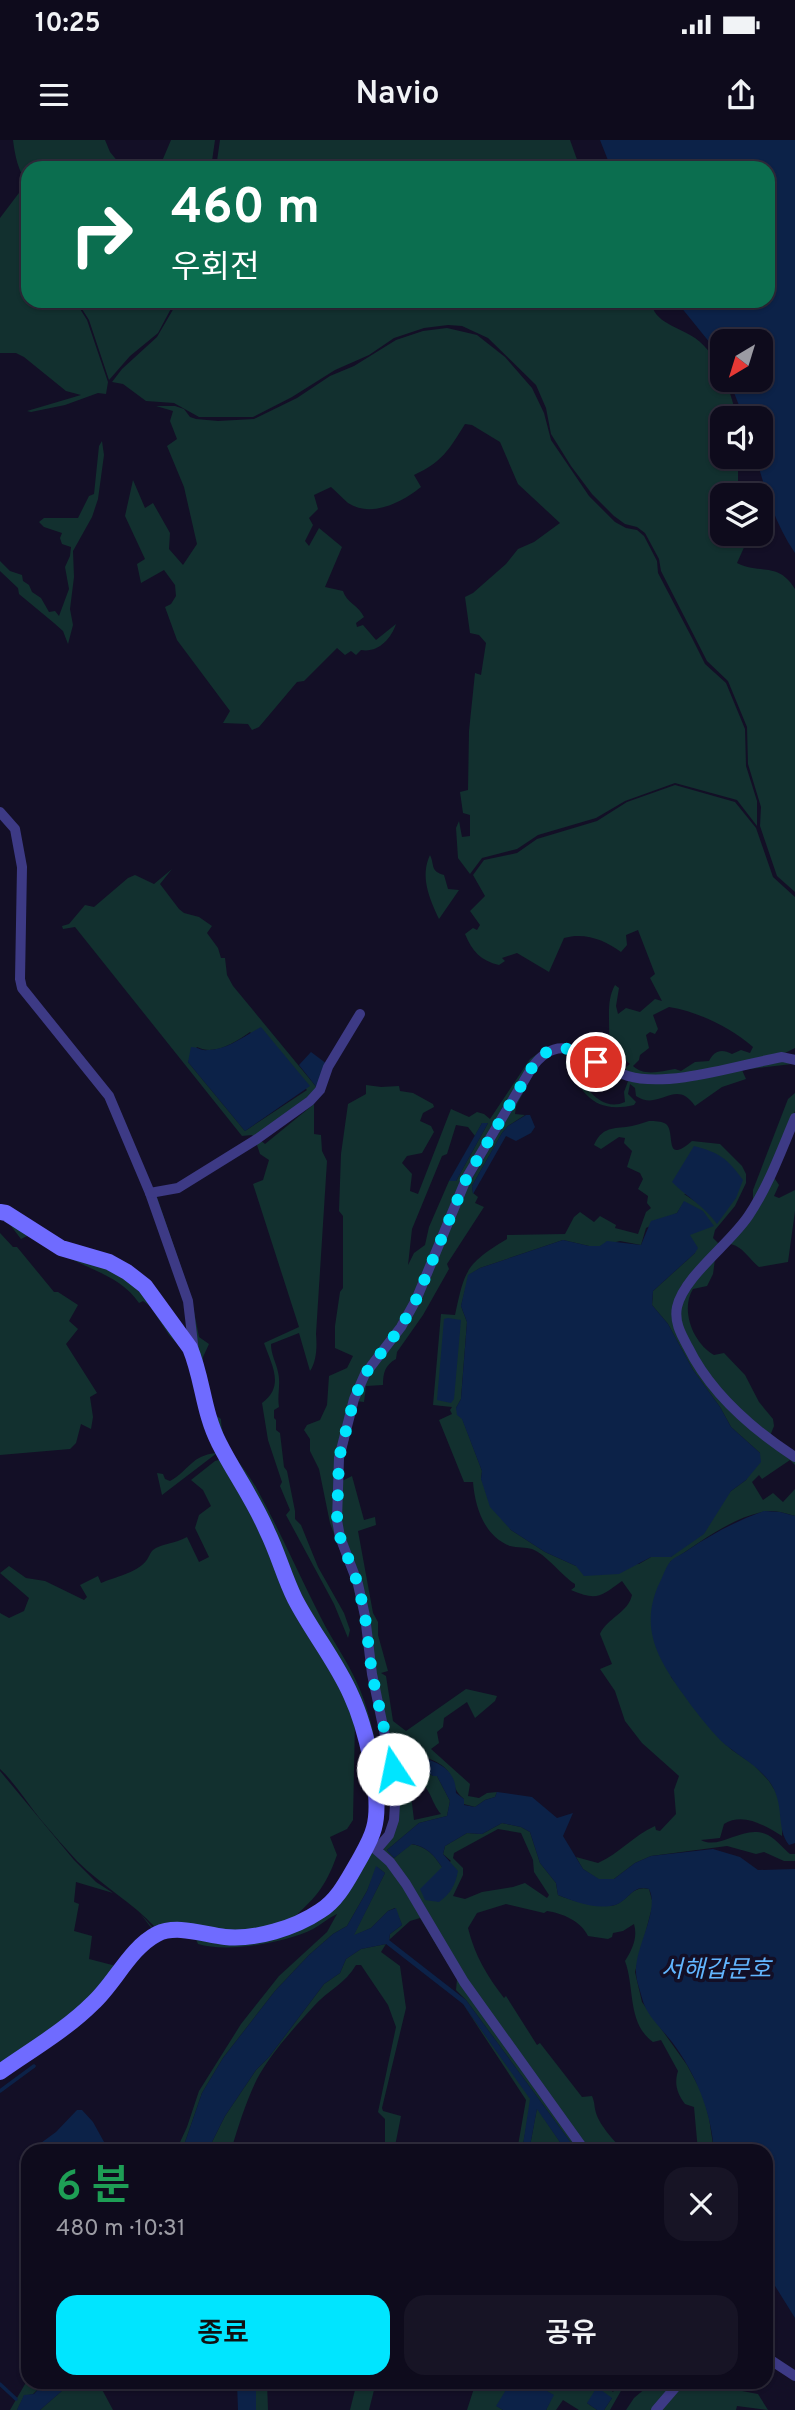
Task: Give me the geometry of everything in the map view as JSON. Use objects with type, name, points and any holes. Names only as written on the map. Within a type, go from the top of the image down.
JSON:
[{"type":"street","points":[[0,812],[15,829],[22,867],[22,988],[109,1096],[150,1193],[188,1301],[195,1358],[208,1419],[217,1441],[256,1508],[294,1597],[352,1695],[377,1798],[372,1847]]},
{"type":"street","points":[[150,1193],[178,1188],[257,1139],[310,1101],[320,1090],[334,1056],[360,1014]]},
{"type":"street","points":[[0,2072],[83,2013],[111,1985],[141,1946],[159,1933],[179,1931],[240,1938],[288,1927],[313,1916],[333,1900],[372,1847],[389,1835],[394,1820],[396,1788],[372,1674],[358,1584],[340,1537],[337,1520],[339,1458],[354,1399],[365,1374],[401,1327],[416,1300],[467,1177],[540,1056],[556,1047],[570,1049],[628,1076],[652,1081],[675,1080],[782,1057],[795,1060]]},
{"type":"street","points":[[795,1118],[764,1189],[748,1217],[685,1287],[677,1305],[676,1317],[693,1357],[723,1398],[745,1419],[795,1457]]},
{"type":"street","points":[[0,1212],[6,1213],[61,1248],[109,1262],[127,1272],[145,1286],[163,1308],[195,1358]]},
{"type":"street","points":[[372,1847],[406,1884],[464,1982],[580,2144]]},
{"type":"street","points":[[773,2362],[795,2376]]},
{"type":"street","points":[[656,2410],[674,2389]]},
{"type":"green space","points":[[13,140],[105,140],[117,161],[21,161],[21,171]]},
{"type":"green space","points":[[171,140],[215,140],[212,161],[162,161]]},
{"type":"green space","points":[[220,140],[570,140],[578,161],[217,161]]},
{"type":"green space","points":[[21,190],[21,308],[79,308],[87,320],[108,382],[106,394],[98,393],[65,405],[27,411],[81,395],[66,391],[24,357],[16,353],[0,353],[0,218]]},
{"type":"green space","points":[[81,308],[171,308],[158,333],[130,356],[109,380],[89,320]]},
{"type":"green space","points":[[174,308],[653,308],[668,324],[695,338],[710,353],[710,392],[730,392],[734,406],[710,406],[710,469],[738,469],[738,483],[710,483],[710,546],[745,546],[737,563],[782,575],[795,589],[795,892],[777,876],[760,826],[761,807],[748,764],[747,727],[728,681],[707,661],[661,571],[659,559],[645,533],[614,516],[592,494],[551,434],[546,408],[536,385],[488,338],[462,326],[448,325],[424,328],[394,338],[369,355],[335,370],[253,417],[199,417],[174,403],[146,401],[123,384],[112,382],[122,369],[157,337]]},
{"type":"green space","points":[[447,328],[477,335],[505,357],[532,388],[544,413],[551,440],[589,496],[615,522],[637,530],[644,536],[657,561],[658,573],[705,664],[726,683],[745,729],[746,766],[757,801],[757,826],[737,800],[675,783],[625,801],[596,818],[538,835],[517,849],[482,858],[470,874],[458,858],[456,828],[459,821],[462,837],[470,836],[470,815],[463,813],[460,792],[468,790],[469,731],[475,673],[481,675],[486,643],[479,635],[470,633],[465,597],[506,564],[518,549],[534,542],[560,523],[518,484],[500,442],[472,425],[465,424],[444,454],[432,465],[414,475],[421,487],[386,507],[357,507],[348,503],[331,487],[314,495],[318,509],[309,518],[313,525],[305,541],[309,546],[319,528],[342,547],[325,587],[343,591],[364,617],[356,623],[357,627],[363,625],[376,640],[396,624],[391,635],[378,647],[361,650],[356,655],[351,651],[345,655],[337,648],[304,681],[297,682],[259,727],[252,730],[248,724],[223,723],[230,711],[177,640],[165,607],[171,604],[176,596],[175,585],[164,570],[141,583],[137,564],[145,559],[125,516],[133,480],[145,508],[153,503],[170,533],[169,549],[183,565],[197,544],[184,487],[167,446],[177,439],[170,421],[173,411],[156,406],[175,406],[184,409],[190,417],[196,419],[254,419],[297,398],[330,376],[354,366],[396,340],[423,331]]},
{"type":"green space","points":[[102,441],[104,455],[98,499],[92,517],[73,551],[74,577],[70,609],[73,625],[68,644],[63,631],[19,594],[18,588],[0,571],[0,561],[10,571],[22,575],[23,581],[41,598],[49,612],[55,611],[59,616],[69,589],[65,567],[71,547],[62,544],[62,533],[44,527],[39,522],[44,518],[78,518],[89,496],[94,494],[99,446]]},
{"type":"green space","points":[[675,785],[735,802],[756,828],[773,877],[795,897],[795,1048],[781,1055],[673,1078],[626,1073],[626,1067],[630,1064],[609,1038],[609,1004],[615,985],[619,988],[616,1006],[618,1014],[626,1008],[640,1012],[655,999],[662,1001],[650,978],[655,974],[638,930],[626,935],[627,945],[621,952],[594,938],[564,938],[549,972],[517,953],[502,958],[505,961],[499,965],[493,963],[482,958],[471,945],[465,934],[473,928],[477,930],[480,925],[470,911],[485,896],[473,875],[484,860],[517,853],[537,839],[597,821],[627,802]],"holes":[[[669,1007],[714,1021],[734,1033],[753,1047],[750,1053],[741,1050],[732,1054],[718,1052],[709,1061],[695,1062],[681,1071],[675,1069],[648,1072],[633,1066],[649,1048],[646,1035],[650,1032],[655,1034],[658,1029],[653,1015]]]},
{"type":"green space","points":[[430,855],[435,870],[444,875],[448,889],[459,890],[439,919],[426,879]]},
{"type":"green space","points":[[172,869],[160,884],[179,909],[212,926],[207,933],[218,948],[221,958],[225,958],[227,975],[233,986],[318,1089],[254,1138],[252,1135],[242,1136],[75,927],[63,929],[62,926],[69,924],[85,905],[94,907],[128,878],[135,875],[154,884]],"holes":[[[250,1032],[307,1090],[245,1131],[188,1062],[197,1047],[218,1049],[232,1044]]]},
{"type":"green space","points":[[540,1052],[502,1108],[410,1306],[364,1373],[334,1502],[355,1587],[330,1523],[319,1469],[310,1451],[310,1439],[304,1430],[307,1425],[320,1420],[327,1405],[329,1376],[347,1368],[353,1356],[335,1348],[335,1326],[340,1292],[343,1288],[343,1216],[339,1211],[341,1154],[348,1104],[366,1094],[366,1085],[399,1086],[400,1091],[413,1093],[433,1104],[434,1107],[423,1113],[420,1121],[431,1126],[434,1132],[422,1153],[407,1156],[402,1163],[412,1174],[410,1191],[418,1194],[451,1109],[469,1117],[477,1112],[490,1119],[530,1059]],"holes":[[[482,1123],[488,1123],[456,1181],[449,1181],[429,1227],[425,1245],[414,1253],[408,1265],[412,1229],[442,1156],[447,1154],[456,1125],[468,1127],[475,1136]]]},
{"type":"green space","points":[[779,1060],[792,1064],[742,1070],[746,1079],[722,1087],[695,1106],[681,1094],[645,1100],[636,1096],[635,1088],[630,1084],[628,1094],[636,1102],[634,1105],[609,1107],[599,1104],[584,1092],[565,1063],[569,1061],[591,1093],[607,1103],[616,1104],[625,1102],[624,1092],[628,1081],[653,1083]]},
{"type":"green space","points":[[534,1073],[516,1106],[515,1114],[525,1115],[502,1133],[472,1186],[473,1193],[478,1197],[475,1203],[484,1207],[447,1264],[449,1269],[423,1315],[397,1352],[396,1359],[387,1367],[383,1385],[366,1386],[364,1402],[356,1401],[383,1356],[458,1202]]},
{"type":"green space","points":[[795,1093],[795,1111],[753,1205],[753,1190],[788,1099]]},
{"type":"green space","points":[[314,1104],[314,1134],[321,1135],[322,1151],[327,1161],[316,1353],[310,1371],[299,1333],[271,1344],[279,1381],[279,1407],[274,1410],[274,1418],[276,1430],[280,1433],[295,1519],[301,1525],[318,1567],[344,1613],[350,1630],[348,1638],[334,1604],[286,1515],[290,1510],[280,1486],[282,1482],[268,1440],[262,1403],[273,1390],[275,1383],[275,1375],[264,1343],[299,1327],[253,1184],[263,1180],[269,1160],[260,1154],[256,1142],[260,1140],[265,1144]]},
{"type":"green space","points":[[649,1121],[666,1124],[672,1145],[677,1150],[692,1141],[720,1144],[742,1166],[746,1174],[746,1183],[735,1206],[715,1230],[713,1238],[721,1246],[681,1286],[674,1311],[720,1400],[795,1459],[795,1465],[790,1460],[762,1479],[759,1475],[752,1482],[763,1500],[773,1493],[783,1502],[795,1489],[795,1516],[770,1511],[750,1515],[714,1533],[670,1562],[671,1677],[720,1739],[754,1765],[769,1781],[779,1797],[782,1814],[782,1836],[761,1824],[739,1819],[724,1824],[720,1838],[701,1840],[716,1842],[741,1834],[759,1832],[771,1837],[790,1854],[795,1854],[795,1861],[784,1861],[764,1852],[756,1854],[727,1846],[651,1856],[635,1863],[614,1879],[598,1879],[583,1869],[576,1857],[598,1863],[647,1830],[655,1826],[656,1830],[660,1831],[676,1814],[674,1790],[679,1776],[642,1743],[625,1721],[615,1691],[600,1669],[612,1664],[600,1634],[626,1606],[632,1595],[622,1581],[598,1596],[571,1590],[575,1584],[549,1560],[530,1548],[510,1546],[494,1535],[482,1520],[473,1482],[464,1482],[439,1420],[452,1414],[452,1407],[433,1405],[441,1314],[455,1315],[465,1277],[483,1255],[507,1239],[507,1235],[565,1234],[574,1217],[580,1212],[594,1222],[600,1216],[616,1225],[615,1228],[638,1234],[646,1212],[651,1208],[647,1203],[648,1196],[638,1189],[643,1179],[640,1173],[627,1167],[632,1151],[624,1143],[625,1138],[619,1137],[601,1149],[594,1145],[607,1130]],"holes":[[[684,1194],[736,1198],[705,1208]],[[684,1202],[695,1253],[653,1291],[652,1305],[668,1324],[693,1370],[731,1427],[760,1453],[746,1480],[731,1491],[671,1557],[651,1557],[639,1564],[576,1566],[545,1552],[511,1530],[481,1479],[482,1471],[456,1408],[461,1399],[467,1322],[461,1306],[469,1275],[480,1268],[563,1240],[589,1246],[620,1241],[641,1245],[646,1228],[677,1213]]]},
{"type":"green space","points":[[773,1176],[779,1185],[774,1196],[779,1198],[795,1190],[788,1262],[759,1267],[742,1250],[729,1244]]},
{"type":"green space","points":[[157,1197],[191,1296],[199,1337],[209,1344],[203,1357],[203,1368],[215,1415],[221,1419],[229,1447],[257,1489],[362,1696],[380,1766],[379,1812],[342,1672],[210,1418],[195,1327],[155,1199]]},
{"type":"green space","points":[[5,1218],[132,1280],[192,1360],[169,1335],[150,1306],[143,1301],[139,1303],[125,1288],[108,1276],[32,1237],[21,1239]]},
{"type":"green space","points":[[0,1233],[13,1247],[17,1247],[54,1292],[78,1305],[69,1321],[78,1329],[66,1344],[97,1393],[90,1397],[93,1417],[91,1429],[81,1424],[76,1443],[70,1449],[0,1455]]},
{"type":"green space","points":[[715,1259],[713,1274],[707,1286],[693,1289],[689,1297],[688,1316],[700,1343],[714,1355],[724,1353],[745,1375],[759,1402],[773,1419],[774,1426],[770,1436],[723,1393],[694,1355],[684,1335],[680,1316],[684,1297]]},
{"type":"green space","points":[[217,1453],[162,1495],[157,1473],[163,1474],[165,1479],[170,1481],[196,1460]]},
{"type":"green space","points":[[225,1458],[246,1490],[299,1612],[351,1703],[368,1757],[374,1797],[373,1823],[368,1840],[345,1880],[329,1900],[310,1914],[286,1925],[237,1935],[183,1928],[156,1928],[77,1861],[0,1769],[0,1613],[9,1618],[24,1611],[29,1598],[0,1573],[9,1566],[26,1578],[45,1581],[84,1600],[87,1597],[80,1585],[98,1576],[101,1583],[131,1572],[146,1561],[154,1549],[163,1545],[187,1537],[199,1562],[209,1557],[195,1528],[199,1515],[211,1506],[203,1490],[191,1480],[215,1461]],"holes":[[[355,1721],[372,1788],[373,1815],[370,1831],[351,1867],[330,1897],[312,1912],[289,1922],[312,1900],[328,1877],[337,1855],[330,1837],[347,1829],[353,1820]]]},
{"type":"green space","points":[[352,1476],[364,1520],[375,1517],[376,1525],[358,1531],[373,1613],[378,1622],[378,1635],[388,1671],[381,1673],[386,1676],[393,1721],[406,1731],[466,1689],[497,1696],[495,1701],[475,1718],[467,1702],[444,1718],[443,1727],[437,1732],[439,1743],[431,1749],[470,1784],[468,1796],[479,1798],[487,1793],[497,1792],[495,1797],[475,1807],[464,1804],[464,1799],[444,1767],[405,1746],[402,1751],[416,1769],[423,1769],[437,1776],[450,1801],[447,1816],[419,1823],[387,1850],[394,1858],[411,1844],[417,1845],[436,1858],[442,1867],[451,1861],[443,1854],[445,1846],[467,1833],[482,1834],[502,1823],[530,1832],[540,1863],[556,1883],[558,1895],[586,1904],[609,1906],[620,1903],[638,1889],[649,1889],[653,1904],[635,1972],[642,2002],[687,2065],[703,2095],[713,2144],[697,2144],[694,2107],[685,2104],[678,2092],[678,2071],[661,2040],[653,2042],[639,2025],[635,2015],[625,1961],[634,1944],[634,1924],[623,1931],[613,1933],[608,1939],[588,1936],[581,1926],[565,1916],[506,1904],[477,1913],[468,1928],[478,1957],[492,1982],[504,1998],[506,1996],[537,2045],[540,2043],[582,2097],[592,2096],[601,2123],[618,2144],[585,2144],[465,1978],[384,1852],[397,1817],[374,1673],[341,1536],[342,1481]],"holes":[[[414,1777],[420,1781],[441,1814],[414,1820],[409,1779]],[[498,1829],[521,1833],[533,1860],[534,1872],[549,1895],[547,1898],[525,1883],[482,1892],[465,1899],[453,1896],[463,1875],[463,1868],[453,1858],[454,1853]]]},
{"type":"green space","points":[[0,1771],[74,1860],[96,1882],[113,1893],[76,1882],[74,1902],[79,1904],[74,1931],[92,1936],[89,1959],[120,1967],[152,1929],[140,1913],[154,1929],[115,1977],[0,2070]]},
{"type":"green space","points":[[370,1849],[383,1860],[418,1908],[473,1998],[578,2144],[572,2144],[456,1990],[457,1979],[420,1918],[410,1921],[389,1940],[390,1934],[402,1925],[395,1908],[388,1911],[371,1928],[353,1936],[385,1873],[377,1867],[347,1926],[333,1934],[309,1955],[275,1991],[223,2058],[202,2093],[184,2144],[179,2144],[199,2091],[241,2024],[279,1976],[327,1932],[337,1914],[301,1934],[256,1945],[210,1947],[198,1944],[195,1937],[162,1938],[143,1952],[114,1990],[84,2020],[0,2078],[0,2075],[84,2015],[113,1986],[143,1948],[160,1935],[179,1933],[240,1940],[289,1929],[314,1918],[335,1902]]},
{"type":"green space","points":[[386,1944],[381,1952],[400,1966],[406,2008],[382,2108],[383,2111],[401,2116],[395,2144],[385,2144],[385,2119],[378,2112],[396,2027],[388,2005],[361,1965],[356,1965],[347,1977],[314,2006],[269,2060],[249,2097],[233,2144],[211,2144],[225,2116],[256,2070],[269,2057],[324,1984],[340,1973],[346,1959],[361,1949]]},
{"type":"green space","points":[[463,2004],[531,2099],[523,2144],[518,2144],[526,2100]]},
{"type":"green space","points":[[537,2108],[561,2144],[530,2144]]},
{"type":"green space","points":[[22,2389],[38,2389],[33,2394],[24,2396],[17,2410],[10,2410]]},
{"type":"green space","points":[[64,2389],[102,2389],[113,2410],[40,2410]]},
{"type":"green space","points":[[256,2389],[267,2389],[268,2410],[256,2410]]},
{"type":"green space","points":[[355,2389],[374,2389],[369,2410],[350,2410]]},
{"type":"green space","points":[[474,2389],[507,2389],[497,2406],[503,2410],[467,2410]]},
{"type":"green space","points":[[543,2389],[609,2389],[613,2392],[622,2389],[610,2410],[604,2410],[612,2398],[587,2403],[597,2410],[579,2410],[563,2400],[556,2410],[546,2410],[553,2395]]},
{"type":"green space","points":[[645,2389],[670,2389],[652,2410],[626,2410]]},
{"type":"green space","points":[[676,2389],[739,2389],[758,2394],[768,2410],[737,2406],[736,2410],[657,2410]]},
{"type":"water","points":[[600,140],[795,140],[795,553],[773,511],[773,483],[764,483],[760,469],[773,469],[773,406],[739,406],[734,392],[774,392],[774,329],[710,329],[710,343],[682,308],[775,308],[775,161],[608,161]]},
{"type":"water","points":[[261,1027],[310,1086],[245,1131],[188,1062],[191,1047],[206,1050],[222,1048]]},
{"type":"water","points":[[311,1052],[327,1064],[318,1089],[299,1065]]},
{"type":"water","points":[[526,1115],[530,1115],[535,1127],[531,1133],[516,1141],[506,1136],[473,1194],[472,1186],[502,1133]]},
{"type":"water","points":[[482,1123],[488,1123],[456,1181],[449,1181]]},
{"type":"water","points":[[694,1146],[722,1157],[743,1180],[736,1198],[717,1224],[672,1182]]},
{"type":"water","points":[[684,1201],[703,1211],[714,1226],[690,1235],[698,1248],[653,1291],[652,1305],[668,1324],[693,1370],[731,1427],[760,1453],[761,1462],[746,1480],[731,1491],[704,1534],[671,1557],[651,1557],[619,1574],[584,1576],[576,1566],[545,1552],[511,1530],[490,1507],[481,1479],[482,1471],[456,1408],[461,1399],[467,1322],[461,1306],[468,1275],[480,1268],[563,1240],[589,1246],[600,1246],[607,1241],[641,1245],[651,1221],[677,1213]]},
{"type":"water","points":[[444,1319],[461,1320],[454,1399],[451,1403],[437,1400]]},
{"type":"water","points":[[764,1511],[795,1516],[795,1843],[789,1845],[782,1831],[777,1798],[769,1781],[758,1769],[720,1740],[696,1712],[659,1656],[651,1630],[653,1602],[670,1562],[715,1533]]},
{"type":"water","name":"서해갑문호","points":[[397,1740],[412,1753],[448,1771],[455,1784],[456,1793],[464,1799],[464,1805],[475,1807],[495,1797],[497,1792],[532,1797],[557,1818],[573,1813],[563,1836],[583,1869],[599,1879],[614,1879],[635,1863],[651,1856],[713,1849],[740,1857],[758,1870],[795,1869],[795,2318],[773,2283],[773,2144],[713,2144],[706,2107],[695,2080],[681,2054],[650,2016],[644,2004],[636,1972],[651,1907],[649,1889],[638,1889],[620,1903],[600,1907],[558,1895],[556,1883],[540,1863],[530,1832],[502,1823],[482,1834],[467,1833],[445,1846],[443,1854],[458,1871],[455,1881],[439,1902],[425,1900],[420,1889],[442,1867],[439,1862],[426,1849],[417,1845],[412,1844],[394,1858],[387,1850],[419,1823],[447,1816],[450,1801],[437,1776],[414,1766]]},
{"type":"water","points":[[376,1866],[385,1873],[354,1935],[371,1928],[388,1911],[396,1908],[402,1925],[390,1934],[389,1940],[466,2000],[572,2144],[561,2144],[537,2109],[530,2144],[523,2144],[530,2099],[463,2004],[386,1944],[361,1949],[346,1959],[340,1973],[324,1984],[269,2057],[256,2070],[225,2116],[211,2144],[184,2144],[202,2093],[223,2058],[275,1991],[309,1955],[333,1934],[347,1926],[367,1891]]},
{"type":"water","points":[[77,2110],[82,2110],[93,2122],[105,2144],[40,2144],[56,2132]]},
{"type":"water","points":[[39,2389],[64,2389],[40,2410],[17,2410],[24,2395],[34,2394]]},
{"type":"water","points":[[237,2389],[256,2389],[256,2410],[238,2410]]},
{"type":"water","points":[[507,2389],[543,2389],[554,2395],[546,2410],[503,2410],[496,2406]]},
{"type":"water","points":[[596,2389],[612,2398],[604,2410],[597,2410],[587,2403]]},
{"type":"waterway","points":[[0,2091],[34,2066]]},
{"type":"waterway","points":[[0,2384],[16,2399]]},
{"type":"route","points":[[393,1769],[372,1674],[358,1584],[340,1537],[337,1520],[339,1458],[344,1433],[365,1374],[401,1327],[416,1300],[467,1177],[531,1069],[540,1056],[556,1047],[570,1049],[596,1062]]}]
